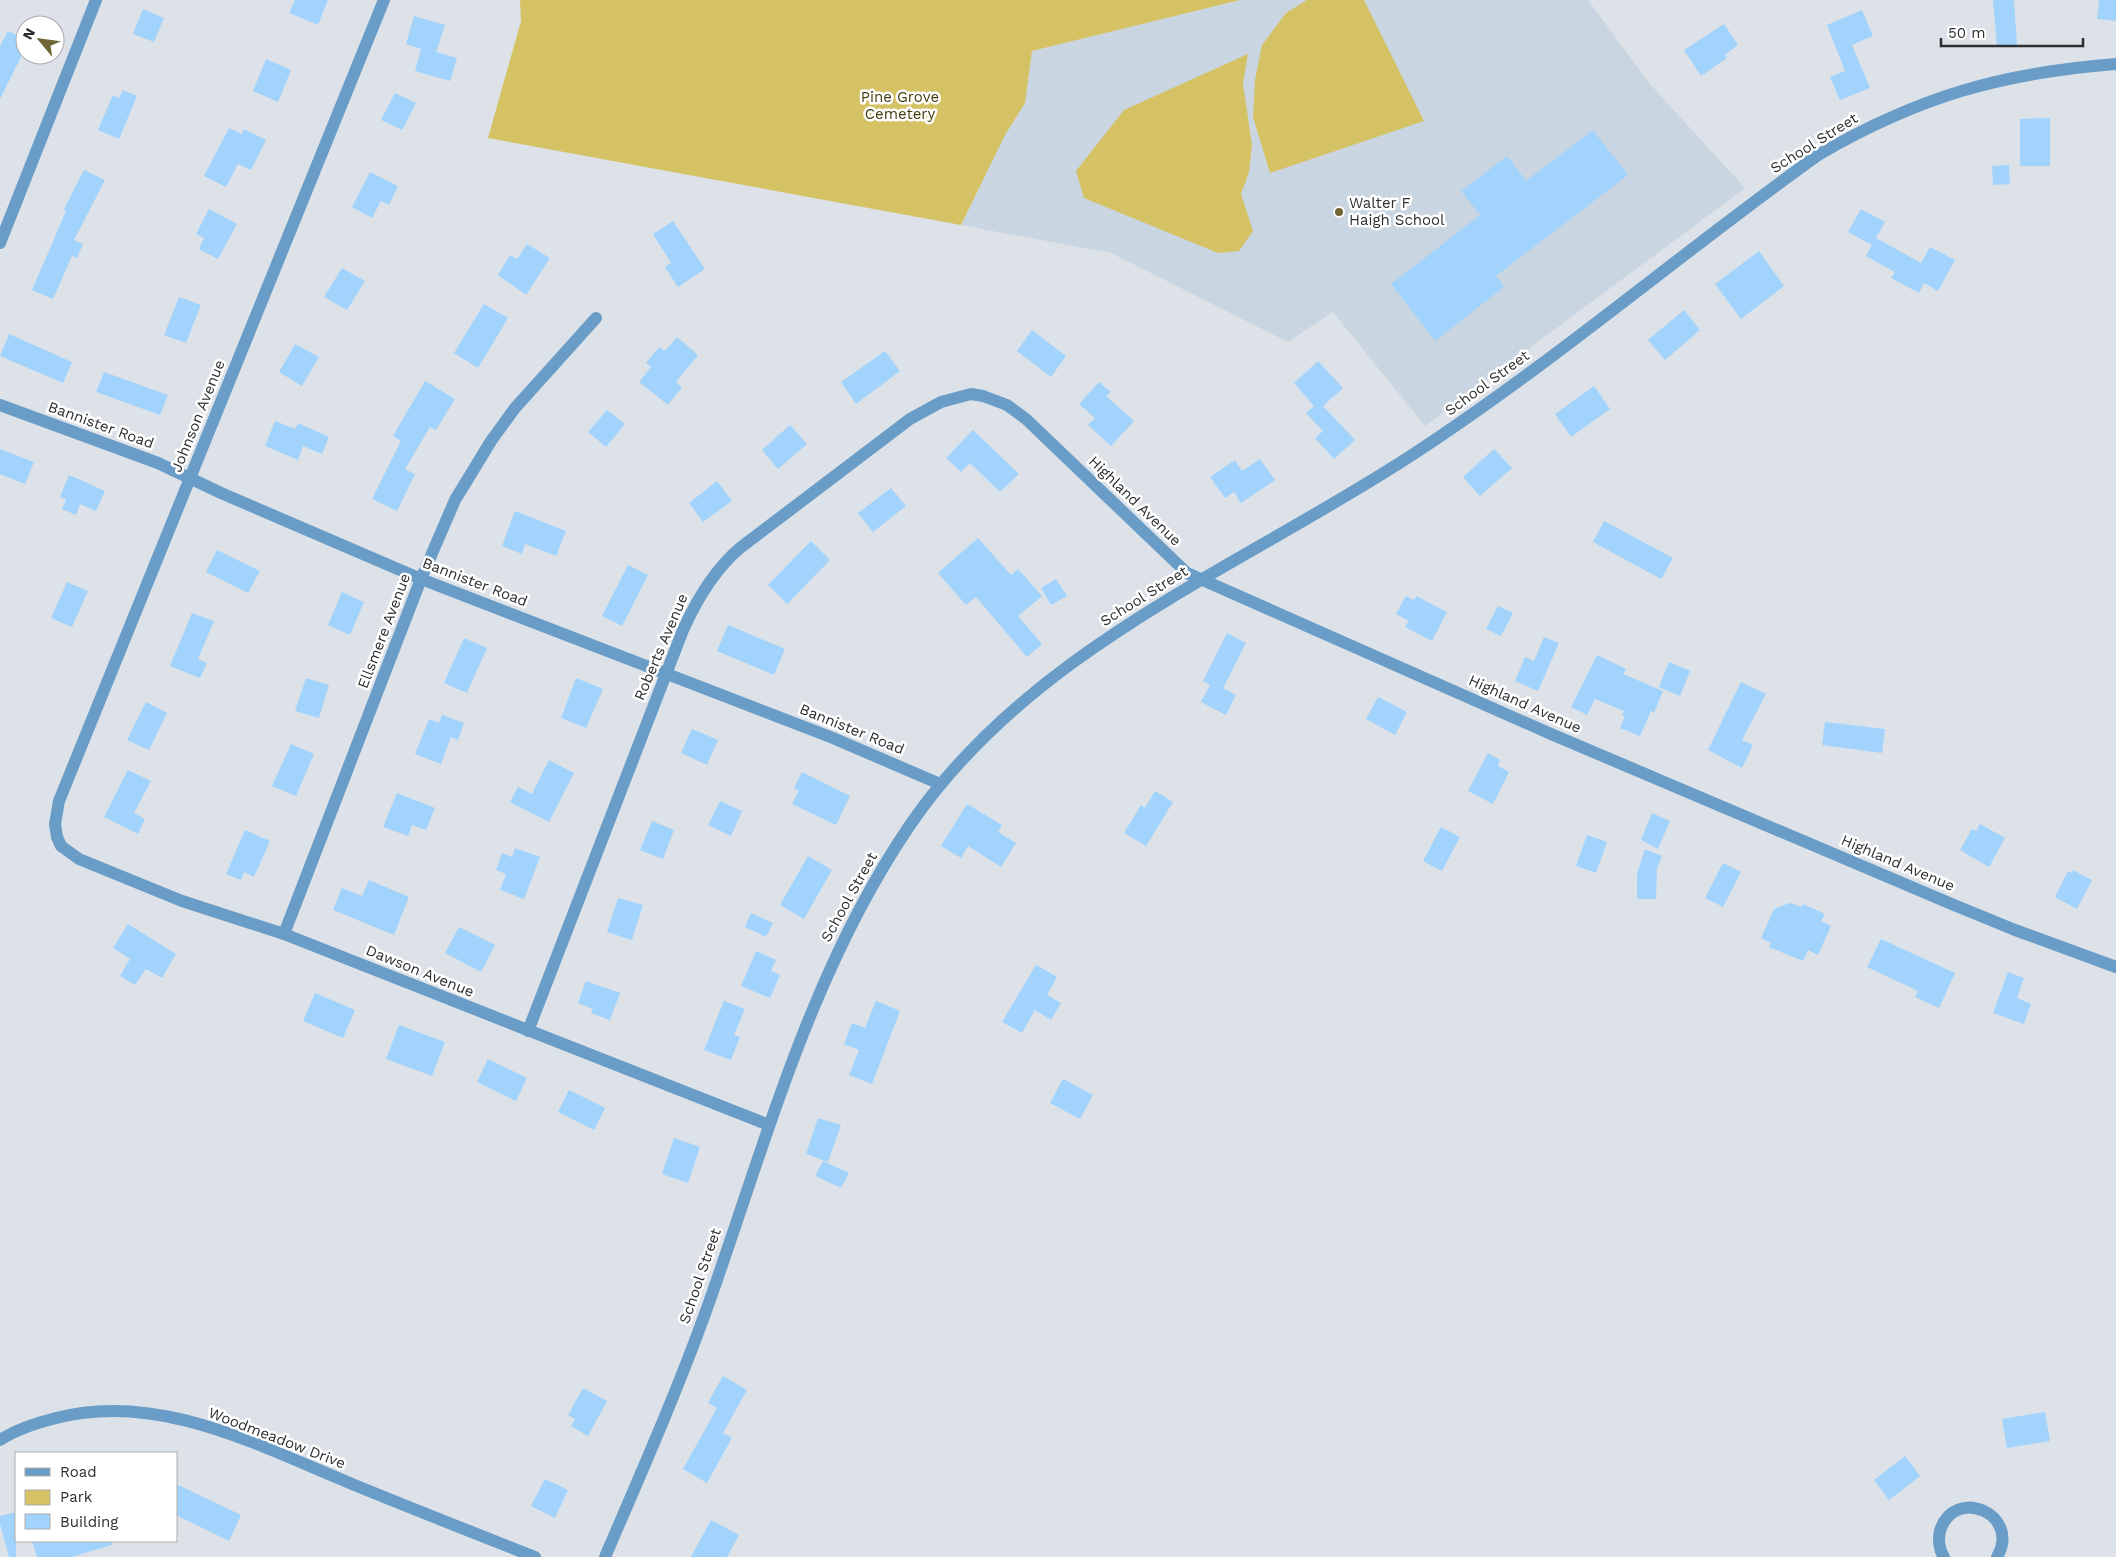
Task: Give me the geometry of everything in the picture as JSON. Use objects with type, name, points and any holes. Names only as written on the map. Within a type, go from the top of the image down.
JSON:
[{"type":"street","points":[[0,242],[96,0]]},
{"type":"street","name":"Johnson Avenue","points":[[62,846],[57,837],[55,824],[59,801],[384,0]]},
{"type":"street","name":"School Street","points":[[605,1557],[688,1359],[801,1035],[851,924],[888,858],[940,784],[995,725],[1037,690],[1119,630],[1414,454],[1542,364],[1818,155],[1861,130],[1969,87],[2045,72],[2116,64]]},
{"type":"street","name":"Ellsmere Avenue","points":[[284,934],[421,578],[455,500],[491,441],[515,408],[596,318]]},
{"type":"street","name":"Highland Avenue","points":[[971,394],[995,399],[1016,412],[1187,573],[1551,734],[1954,905],[2015,930],[2116,966]]},
{"type":"street","name":"Roberts Avenue","points":[[528,1031],[666,673],[695,605],[716,572],[731,555],[915,416],[941,402],[971,394]]},
{"type":"street","name":"Bannister Road","points":[[0,405],[190,478],[421,578],[842,742],[940,784]]},
{"type":"street","name":"Dawson Avenue","points":[[62,846],[79,859],[182,901],[284,934],[769,1125]]},
{"type":"street","name":"Woodmeadow Drive","points":[[0,1440],[35,1424],[91,1411],[144,1411],[176,1418],[242,1439],[535,1557]]},
{"type":"street","points":[[1944,1557],[1939,1544],[1943,1523],[1959,1509],[1970,1507],[1980,1508],[1997,1521],[2002,1530],[2003,1541],[1997,1557]]},
{"type":"shaded area","name":"Walter F Haigh School","points":[[1240,0],[1588,0],[1650,84],[1745,188],[1425,426],[1333,312],[1288,342],[1111,253],[961,225],[1005,135],[1025,103],[1032,51]]},
{"type":"green space","name":"Pine Grove Cemetery","points":[[520,0],[1240,0],[1032,51],[1025,103],[1005,135],[961,225],[488,138],[521,21]]},
{"type":"green space","points":[[1307,0],[1364,0],[1424,121],[1270,173],[1253,117],[1255,80],[1262,45],[1286,13]]},
{"type":"green space","points":[[1248,54],[1243,84],[1252,145],[1249,172],[1241,194],[1253,231],[1239,251],[1218,253],[1084,198],[1076,171],[1124,110]]},
{"type":"building","points":[[295,0],[328,0],[318,25],[289,13]]},
{"type":"building","points":[[1993,0],[2014,0],[2017,45],[1997,46]]},
{"type":"building","points":[[2099,0],[2116,0],[2116,21],[2097,19]]},
{"type":"building","points":[[143,9],[164,18],[154,42],[133,34]]},
{"type":"building","points":[[1862,10],[1873,36],[1852,45],[1870,88],[1840,100],[1830,77],[1845,71],[1827,25]]},
{"type":"building","points":[[414,16],[445,25],[436,52],[457,58],[450,81],[415,71],[421,49],[406,44]]},
{"type":"building","points":[[1724,24],[1738,45],[1725,55],[1727,58],[1701,76],[1684,50]]},
{"type":"building","points":[[8,31],[15,34],[15,65],[17,65],[0,99],[0,46]]},
{"type":"building","points":[[266,59],[291,70],[278,102],[253,91]]},
{"type":"building","points":[[123,90],[137,96],[119,139],[98,130],[113,95],[119,98]]},
{"type":"building","points":[[395,93],[416,103],[402,130],[381,120]]},
{"type":"building","points":[[2050,118],[2050,166],[2020,166],[2020,119]]},
{"type":"building","points":[[229,128],[242,134],[244,129],[266,140],[251,170],[238,164],[226,187],[204,176]]},
{"type":"building","points":[[1593,130],[1628,175],[1496,276],[1504,287],[1435,341],[1391,284],[1480,215],[1461,191],[1507,156],[1526,181]]},
{"type":"building","points":[[2009,165],[2010,184],[1993,185],[1992,166]]},
{"type":"building","points":[[84,170],[105,180],[74,240],[83,244],[77,258],[72,256],[53,299],[32,290],[66,211],[64,209]]},
{"type":"building","points":[[370,172],[398,186],[389,205],[381,201],[372,218],[352,207]]},
{"type":"building","points":[[209,209],[237,224],[218,259],[199,249],[204,238],[196,234]]},
{"type":"building","points":[[1861,209],[1885,222],[1876,238],[1921,263],[1930,247],[1955,260],[1938,291],[1924,283],[1919,293],[1891,278],[1895,272],[1866,256],[1872,245],[1848,232]]},
{"type":"building","points":[[673,221],[705,269],[678,287],[665,267],[671,263],[653,234]]},
{"type":"building","points":[[527,244],[550,258],[526,295],[498,275],[510,255],[517,259]]},
{"type":"building","points":[[1759,251],[1784,286],[1741,319],[1715,284]]},
{"type":"building","points":[[342,268],[365,281],[347,310],[324,297]]},
{"type":"building","points":[[179,297],[201,305],[186,343],[164,335]]},
{"type":"building","points":[[484,304],[508,318],[478,368],[454,353]]},
{"type":"building","points":[[1684,310],[1700,330],[1665,360],[1648,340]]},
{"type":"building","points":[[1032,330],[1066,356],[1051,377],[1017,351]]},
{"type":"building","points":[[9,334],[72,362],[63,383],[0,356]]},
{"type":"building","points":[[677,337],[698,355],[676,382],[682,387],[668,405],[639,382],[651,367],[646,363],[659,347],[665,351]]},
{"type":"building","points":[[295,344],[319,357],[302,386],[279,372]]},
{"type":"building","points":[[885,351],[900,371],[856,404],[841,382]]},
{"type":"building","points":[[1318,361],[1343,388],[1323,406],[1355,440],[1334,459],[1315,438],[1323,431],[1306,413],[1314,406],[1294,383]]},
{"type":"building","points":[[104,372],[168,395],[160,415],[96,392]]},
{"type":"building","points":[[425,381],[455,399],[436,430],[430,427],[405,469],[415,474],[397,511],[372,499],[401,441],[393,436]]},
{"type":"building","points":[[1099,382],[1111,392],[1106,396],[1134,421],[1111,446],[1088,425],[1095,418],[1079,404]]},
{"type":"building","points":[[1594,386],[1610,409],[1571,437],[1555,414]]},
{"type":"building","points":[[607,410],[625,424],[606,447],[588,432]]},
{"type":"building","points":[[275,421],[295,429],[298,423],[329,437],[322,454],[303,446],[298,460],[265,446]]},
{"type":"building","points":[[790,425],[807,444],[778,469],[762,450]]},
{"type":"building","points":[[973,430],[1019,474],[1000,492],[970,463],[961,472],[946,458]]},
{"type":"building","points":[[0,449],[34,462],[25,484],[0,474]]},
{"type":"building","points":[[1494,449],[1512,468],[1480,496],[1463,477]]},
{"type":"building","points":[[1260,459],[1275,480],[1241,503],[1234,492],[1225,498],[1210,477],[1235,460],[1242,471]]},
{"type":"building","points":[[69,475],[105,491],[96,511],[80,504],[76,515],[62,509],[66,500],[60,497]]},
{"type":"building","points":[[717,481],[732,501],[703,522],[689,503]]},
{"type":"building","points":[[891,488],[906,506],[873,532],[858,513]]},
{"type":"building","points":[[515,511],[566,531],[556,556],[525,544],[522,554],[502,546]]},
{"type":"building","points":[[1604,521],[1673,558],[1661,579],[1593,542]]},
{"type":"building","points":[[978,538],[1011,575],[1018,569],[1042,596],[1018,616],[1042,644],[1027,657],[976,597],[966,605],[938,573]]},
{"type":"building","points":[[811,541],[830,560],[787,604],[768,585]]},
{"type":"building","points":[[217,550],[260,571],[248,593],[206,572]]},
{"type":"building","points":[[628,565],[648,575],[622,626],[602,616]]},
{"type":"building","points":[[1056,579],[1067,596],[1051,605],[1041,588]]},
{"type":"building","points":[[67,582],[88,591],[72,627],[51,618]]},
{"type":"building","points":[[342,592],[364,602],[350,635],[328,625]]},
{"type":"building","points":[[1406,596],[1414,600],[1416,596],[1447,612],[1432,641],[1405,627],[1409,621],[1396,614]]},
{"type":"building","points":[[1498,606],[1513,613],[1501,636],[1486,629]]},
{"type":"building","points":[[192,613],[214,621],[198,659],[207,663],[200,678],[170,666]]},
{"type":"building","points":[[728,625],[785,649],[774,675],[717,651]]},
{"type":"building","points":[[1227,633],[1246,643],[1223,688],[1236,695],[1226,715],[1201,702],[1210,685],[1203,681]]},
{"type":"building","points":[[1544,637],[1559,643],[1538,691],[1515,681],[1525,657],[1534,661]]},
{"type":"building","points":[[464,638],[487,648],[467,693],[444,683]]},
{"type":"building","points":[[1597,655],[1626,669],[1623,674],[1663,691],[1654,713],[1651,711],[1640,736],[1620,728],[1625,716],[1622,715],[1624,711],[1595,699],[1587,715],[1571,707]]},
{"type":"building","points":[[1669,662],[1690,671],[1680,696],[1659,687]]},
{"type":"building","points":[[306,678],[329,685],[319,718],[295,711]]},
{"type":"building","points":[[576,678],[603,689],[586,728],[561,718]]},
{"type":"building","points":[[1741,682],[1766,694],[1742,740],[1753,745],[1742,768],[1708,750]]},
{"type":"building","points":[[1378,697],[1407,712],[1395,735],[1366,719]]},
{"type":"building","points":[[146,702],[167,713],[149,750],[127,740]]},
{"type":"building","points":[[442,715],[464,723],[458,740],[451,737],[441,764],[415,754],[429,719],[439,723]]},
{"type":"building","points":[[1825,722],[1885,729],[1882,753],[1822,745]]},
{"type":"building","points":[[692,729],[718,740],[707,765],[681,753]]},
{"type":"building","points":[[291,744],[314,754],[296,796],[272,786]]},
{"type":"building","points":[[1488,753],[1500,760],[1498,766],[1509,772],[1493,804],[1468,791]]},
{"type":"building","points":[[549,760],[574,773],[549,822],[510,802],[518,787],[532,794]]},
{"type":"building","points":[[128,770],[151,781],[134,813],[145,819],[138,834],[104,817]]},
{"type":"building","points":[[802,772],[850,796],[836,825],[792,804],[799,791],[794,788]]},
{"type":"building","points":[[1155,791],[1173,802],[1146,846],[1124,833],[1141,805],[1145,808]]},
{"type":"building","points":[[397,793],[435,808],[426,830],[412,825],[408,836],[383,827]]},
{"type":"building","points":[[720,801],[742,811],[731,836],[708,825]]},
{"type":"building","points":[[967,804],[1002,825],[998,832],[1016,843],[1001,867],[968,846],[961,858],[941,846]]},
{"type":"building","points":[[1652,813],[1670,821],[1658,849],[1641,840]]},
{"type":"building","points":[[652,821],[674,830],[663,859],[640,850]]},
{"type":"building","points":[[1980,824],[2005,838],[1989,867],[1960,850],[1972,829],[1976,831]]},
{"type":"building","points":[[1441,827],[1460,837],[1442,871],[1423,861]]},
{"type":"building","points":[[245,830],[270,841],[254,877],[244,872],[241,880],[226,874]]},
{"type":"building","points":[[1587,835],[1607,842],[1596,873],[1576,866]]},
{"type":"building","points":[[515,848],[540,857],[524,899],[500,890],[506,874],[496,870],[502,853],[512,857]]},
{"type":"building","points":[[1645,849],[1662,856],[1657,868],[1656,899],[1637,899],[1637,874]]},
{"type":"building","points":[[808,856],[832,870],[804,919],[780,905]]},
{"type":"building","points":[[1723,863],[1741,872],[1723,907],[1705,898]]},
{"type":"building","points":[[2073,870],[2092,880],[2077,909],[2055,897],[2068,871],[2072,873]]},
{"type":"building","points":[[369,880],[409,897],[394,935],[333,910],[342,888],[362,896]]},
{"type":"building","points":[[618,898],[643,905],[632,940],[607,932]]},
{"type":"building","points":[[1790,903],[1802,907],[1803,904],[1825,914],[1821,921],[1831,926],[1818,955],[1808,950],[1803,961],[1769,947],[1771,943],[1761,938],[1774,909]]},
{"type":"building","points":[[751,913],[773,923],[766,937],[745,927]]},
{"type":"building","points":[[128,924],[176,954],[162,978],[146,969],[135,985],[120,976],[130,959],[113,948]]},
{"type":"building","points":[[459,927],[495,945],[481,972],[445,953]]},
{"type":"building","points":[[1881,939],[1955,973],[1939,1008],[1915,997],[1918,991],[1867,967]]},
{"type":"building","points":[[756,951],[776,960],[771,971],[780,975],[770,998],[741,986]]},
{"type":"building","points":[[1036,965],[1057,977],[1047,995],[1061,1003],[1051,1020],[1035,1010],[1022,1033],[1002,1022]]},
{"type":"building","points":[[2008,972],[2024,978],[2017,998],[2031,1004],[2024,1024],[1993,1013]]},
{"type":"building","points":[[586,981],[620,993],[610,1020],[591,1013],[593,1009],[578,1003]]},
{"type":"building","points":[[315,993],[355,1010],[343,1038],[303,1021]]},
{"type":"building","points":[[724,1001],[745,1009],[734,1035],[740,1037],[731,1060],[704,1050]]},
{"type":"building","points":[[876,1001],[900,1011],[872,1084],[849,1075],[859,1050],[844,1044],[852,1023],[865,1028]]},
{"type":"building","points":[[399,1025],[445,1042],[432,1076],[386,1059]]},
{"type":"building","points":[[488,1059],[527,1078],[516,1101],[477,1082]]},
{"type":"building","points":[[1063,1079],[1093,1095],[1080,1119],[1050,1103]]},
{"type":"building","points":[[569,1090],[605,1108],[594,1130],[558,1112]]},
{"type":"building","points":[[818,1118],[841,1125],[828,1162],[806,1154]]},
{"type":"building","points":[[674,1138],[700,1147],[688,1183],[662,1174]]},
{"type":"building","points":[[823,1161],[849,1173],[841,1188],[815,1176]]},
{"type":"building","points":[[723,1376],[747,1390],[723,1433],[732,1438],[707,1483],[683,1469],[717,1408],[708,1403]]},
{"type":"building","points":[[583,1388],[607,1401],[588,1436],[571,1426],[575,1419],[568,1415]]},
{"type":"building","points":[[2045,1412],[2050,1441],[2007,1448],[2002,1419]]},
{"type":"building","points":[[1905,1456],[1920,1476],[1889,1500],[1874,1480]]},
{"type":"building","points":[[545,1479],[568,1490],[555,1518],[531,1506]]},
{"type":"building","points":[[178,1485],[241,1515],[229,1541],[178,1516]]},
{"type":"building","points":[[15,1512],[16,1557],[9,1557],[0,1524],[0,1516]]},
{"type":"building","points":[[711,1520],[739,1535],[727,1557],[691,1557]]},
{"type":"building","points":[[32,1542],[112,1542],[112,1545],[71,1557],[37,1557]]},
{"type":"place","name":"Walter F Haigh School","points":[[1339,212]]}]
